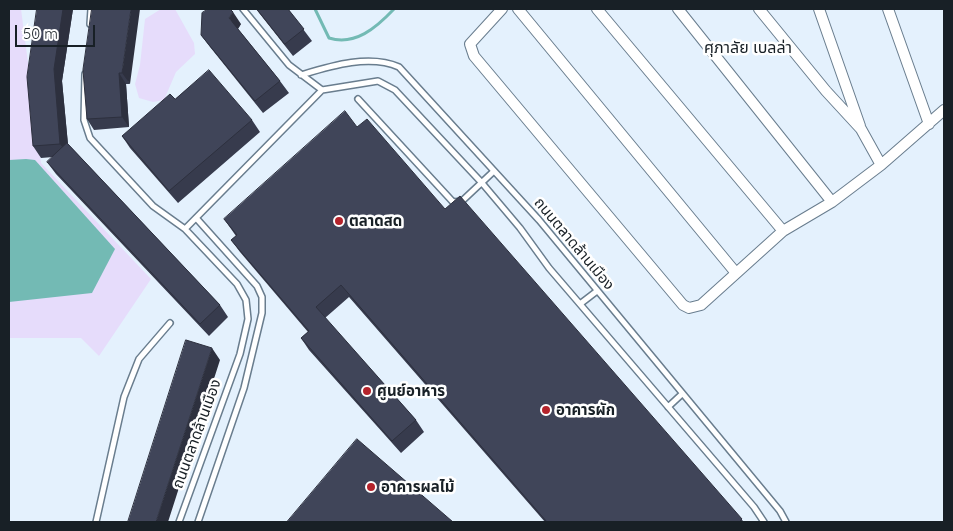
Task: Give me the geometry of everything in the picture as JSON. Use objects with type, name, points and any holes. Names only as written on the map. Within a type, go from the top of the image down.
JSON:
[{"type":"street","points":[[502,9],[470,44],[474,56],[683,305],[689,308],[701,305],[783,231],[832,202],[881,165],[944,110]]},
{"type":"street","points":[[518,9],[736,273]]},
{"type":"street","points":[[597,9],[783,231]]},
{"type":"street","points":[[678,9],[832,202]]},
{"type":"street","points":[[759,9],[826,91],[861,129]]},
{"type":"street","points":[[819,9],[861,129],[881,165]]},
{"type":"street","points":[[888,9],[929,124]]},
{"type":"lane","points":[[90,28],[92,9]]},
{"type":"lane","points":[[185,229],[197,219],[322,90],[289,65],[243,9]]},
{"type":"lane","name":"ถนนตลาดล้านเมือง","points":[[301,75],[328,67],[366,62],[387,62],[399,67],[539,220],[780,511],[786,522]]},
{"type":"lane","name":"ถนนตลาดล้านเมือง","points":[[86,66],[82,95],[84,120],[90,138],[153,206],[185,229],[237,284],[246,300],[248,319],[240,354],[179,522]]},
{"type":"lane","name":"ถนนตลาดล้านเมือง","points":[[322,90],[362,82],[382,83],[395,90],[482,183],[520,228],[549,268],[764,522]]},
{"type":"lane","points":[[358,100],[452,202],[462,201],[494,171]]},
{"type":"lane","name":"ถนนตลาดล้านเมือง","points":[[197,219],[257,286],[262,297],[262,313],[244,388],[198,522]]},
{"type":"lane","points":[[580,304],[597,291]]},
{"type":"lane","points":[[96,522],[124,397],[139,359],[170,323]]},
{"type":"lane","points":[[668,407],[682,394]]},
{"type":"shaded area","points":[[9,9],[21,9],[41,163],[151,279],[99,356],[81,338],[9,338]]},
{"type":"shaded area","points":[[161,9],[175,9],[194,43],[195,54],[176,72],[164,100],[153,102],[139,98],[135,84],[140,65],[145,19]]},
{"type":"shaded area","points":[[9,160],[35,160],[115,249],[92,293],[9,302]]},
{"type":"building","points":[[37,9],[63,9],[54,69],[60,144],[33,146],[27,77]]},
{"type":"building","points":[[92,9],[131,9],[122,73],[119,73],[122,117],[87,119],[83,70]]},
{"type":"building","points":[[208,9],[230,9],[233,12],[229,18],[280,81],[255,101],[201,35],[202,13]]},
{"type":"building","points":[[257,9],[288,9],[304,29],[285,44]]},
{"type":"building","points":[[209,70],[252,120],[169,191],[122,136],[170,94],[175,99]]},
{"type":"building","name":"อาคารผัก","points":[[345,111],[357,127],[367,119],[445,209],[460,196],[742,519],[739,522],[547,522],[341,285],[316,307],[416,420],[392,441],[301,338],[309,331],[231,240],[237,235],[224,219]]},
{"type":"building","points":[[67,143],[220,305],[200,324],[47,162]]},
{"type":"building","points":[[186,340],[212,348],[156,522],[128,522]]},
{"type":"building","name":"อาคารผลไม้","points":[[357,439],[453,522],[287,522]]},
{"type":"waterway","points":[[315,9],[329,38],[339,40],[348,40],[364,34],[380,23],[394,9]]},
{"type":"place","name":"ตลาดสด","points":[[339,221]]},
{"type":"place","name":"ศูนย์อาหาร","points":[[367,391]]},
{"type":"place","name":"อาคารผัก","points":[[546,410]]},
{"type":"place","name":"อาคารผลไม้","points":[[371,487]]},
{"type":"district","name":"ศุภาลัย เบลล่า","points":[[748,48]]}]
